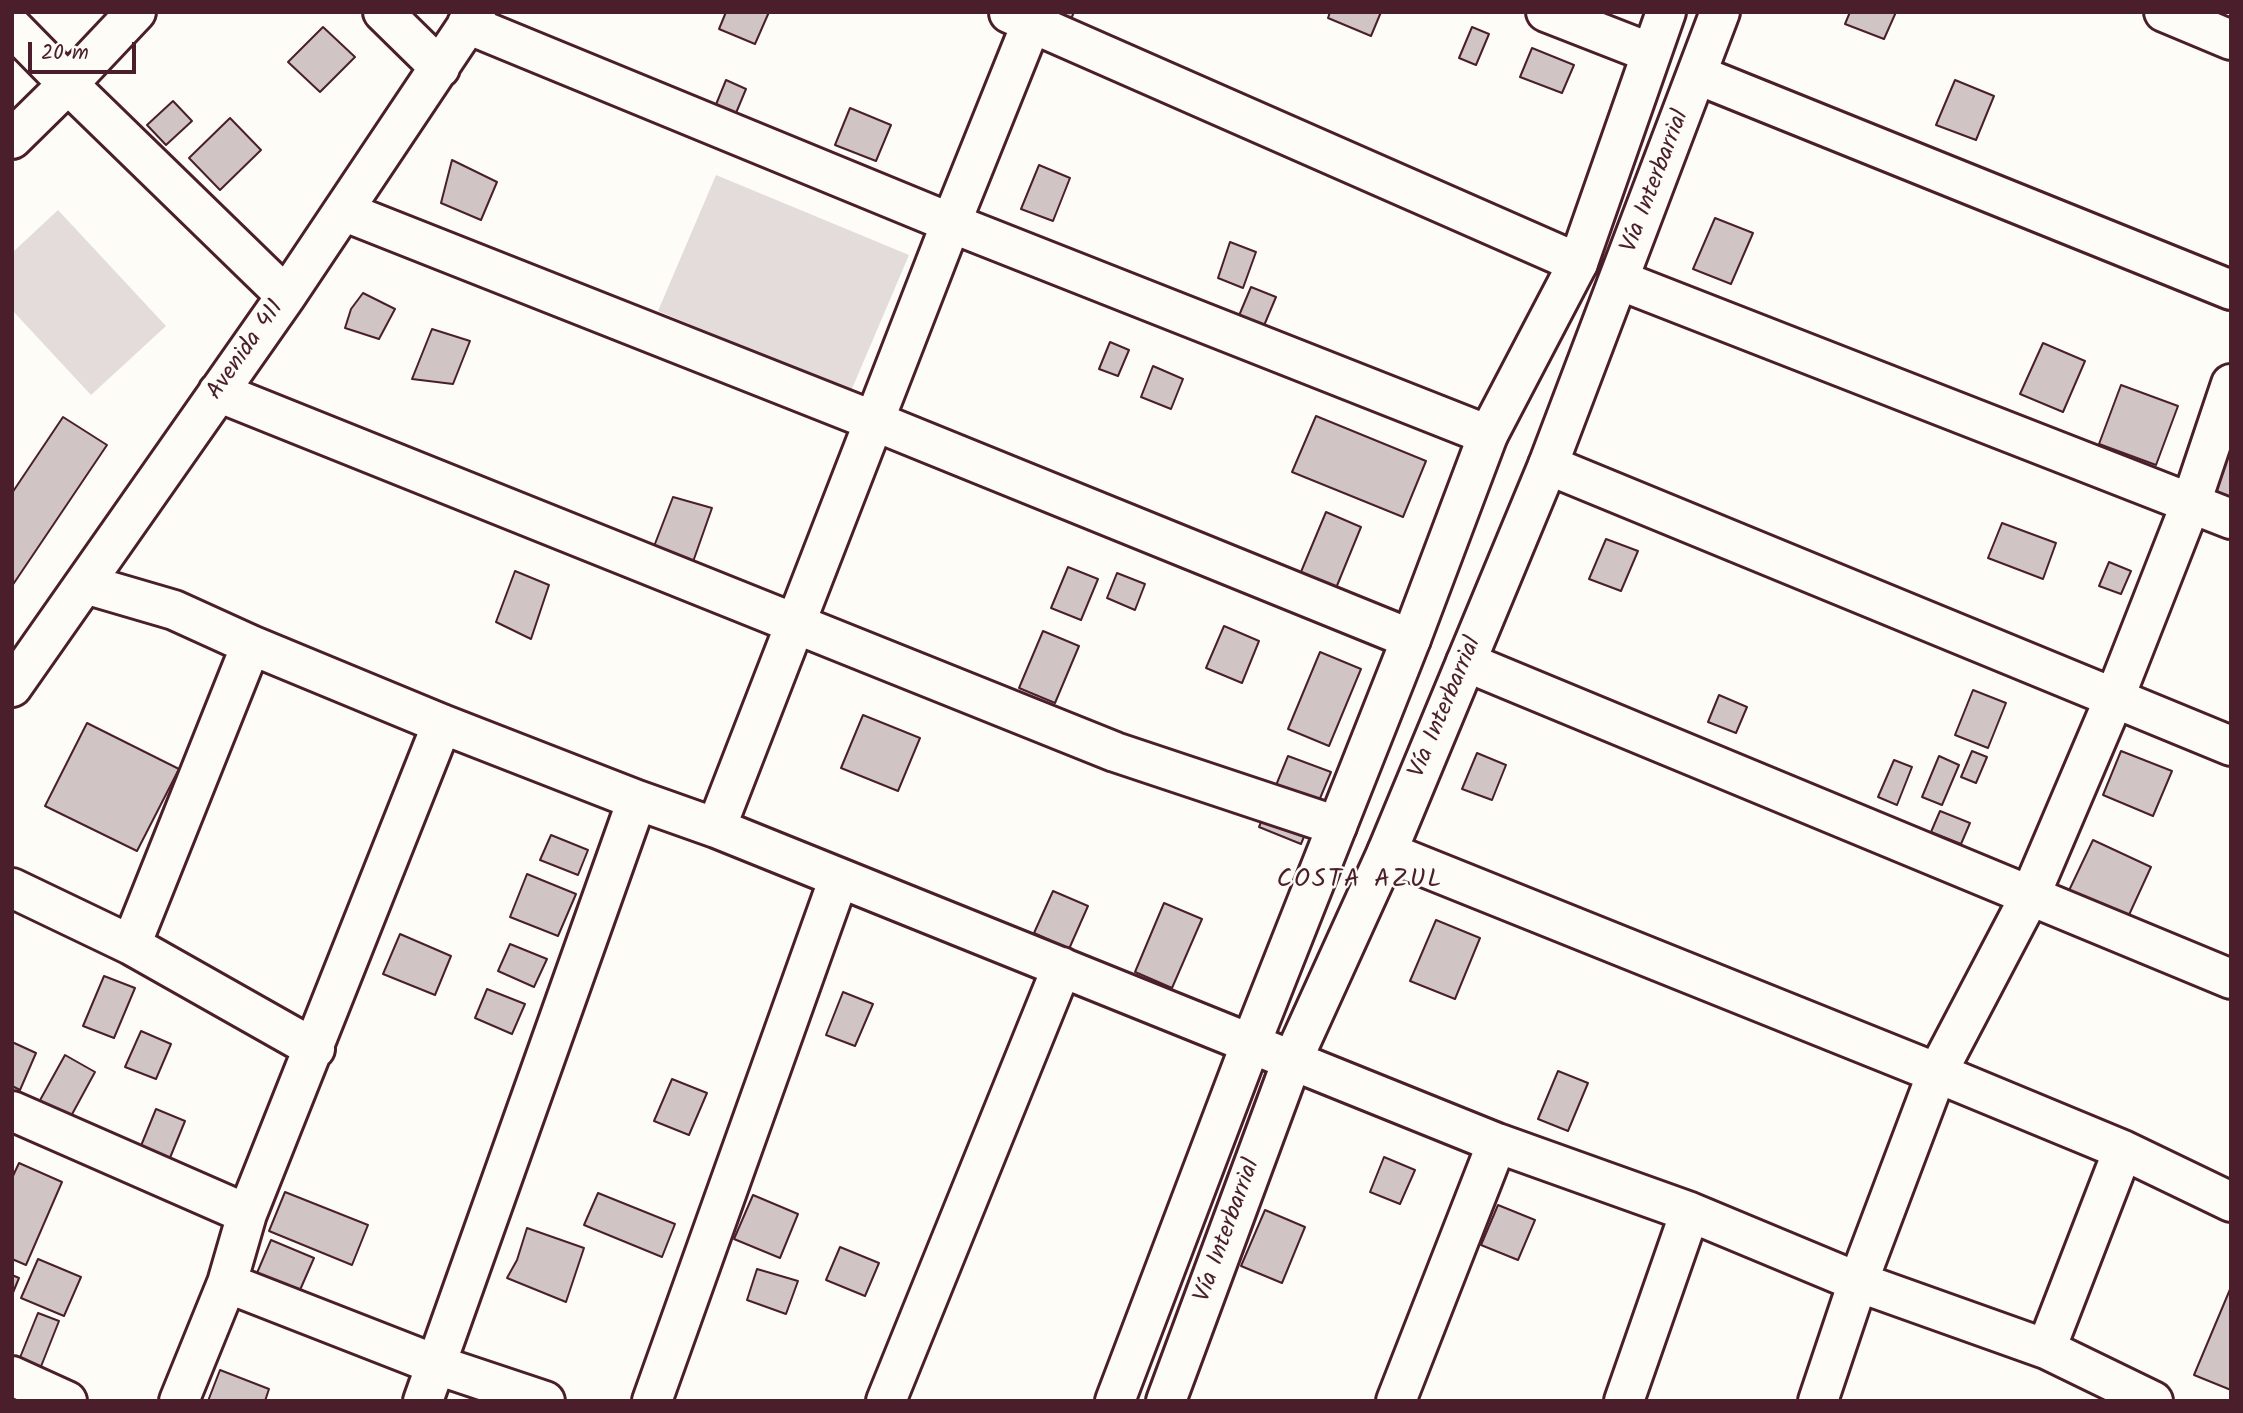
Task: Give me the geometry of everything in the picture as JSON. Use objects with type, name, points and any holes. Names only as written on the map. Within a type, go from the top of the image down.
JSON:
[{"type":"street","points":[[12,139],[68,85],[136,12]]},
{"type":"street","points":[[383,12],[440,68]]},
{"type":"street","points":[[1546,12],[1651,52]]},
{"type":"street","name":"Vía Interbarrial","points":[[1115,1401],[1488,435],[1577,263],[1666,12]]},
{"type":"street","name":"Vía Interbarrial","points":[[1166,1401],[1292,1061],[1387,852],[1548,464],[1720,12]]},
{"type":"street","points":[[2164,12],[2231,40]]},
{"type":"street","points":[[716,828],[951,223],[1025,16],[1577,263]]},
{"type":"street","points":[[472,18],[951,223],[1488,435]]},
{"type":"street","name":"Avenida 411","points":[[12,687],[285,296],[472,18]]},
{"type":"street","points":[[12,27],[285,296]]},
{"type":"street","points":[[1698,75],[2231,290]]},
{"type":"street","points":[[343,211],[874,421],[1411,639]]},
{"type":"street","points":[[1619,280],[2231,519]]},
{"type":"street","points":[[1818,1401],[1858,1282],[1937,1073],[2030,896],[2114,699],[2191,503],[2231,384]]},
{"type":"street","points":[[218,391],[1115,752],[1337,826]]},
{"type":"street","points":[[1548,464],[2231,746]]},
{"type":"street","points":[[85,584],[174,610],[442,724],[716,828],[1497,1143],[1690,1212],[1858,1282],[2046,1349],[2154,1401]]},
{"type":"street","points":[[131,945],[251,645]]},
{"type":"street","points":[[1466,662],[2231,979]]},
{"type":"street","points":[[179,1401],[227,1283],[247,1214],[315,1049],[442,724]]},
{"type":"street","points":[[422,1401],[637,800]]},
{"type":"street","points":[[1387,852],[2123,1150],[2231,1202]]},
{"type":"street","points":[[652,1401],[838,878]]},
{"type":"street","points":[[12,888],[131,945],[315,1049]]},
{"type":"street","points":[[886,1401],[1062,967]]},
{"type":"street","points":[[12,1111],[247,1214]]},
{"type":"street","points":[[1396,1401],[1497,1143]]},
{"type":"street","points":[[2046,1349],[2123,1150]]},
{"type":"street","points":[[1623,1401],[1690,1212]]},
{"type":"street","points":[[227,1283],[437,1365],[545,1401]]},
{"type":"street","points":[[12,1377],[67,1401]]},
{"type":"shaded area","points":[[716,175],[909,255],[851,391],[658,311]]},
{"type":"shaded area","points":[[58,210],[166,326],[91,395],[12,310],[12,253]]},
{"type":"building","points":[[726,12],[769,12],[755,44],[719,29]]},
{"type":"building","points":[[1039,12],[1074,12],[1068,26]]},
{"type":"building","points":[[1330,12],[1381,12],[1371,36],[1328,18]]},
{"type":"building","points":[[1850,12],[1896,12],[1884,39],[1845,24]]},
{"type":"building","points":[[323,27],[355,57],[320,92],[288,62]]},
{"type":"building","points":[[1472,27],[1489,34],[1476,65],[1459,58]]},
{"type":"building","points":[[1532,48],[1574,65],[1562,93],[1520,77]]},
{"type":"building","points":[[726,80],[746,89],[726,137],[706,129]]},
{"type":"building","points":[[1955,80],[1994,96],[1976,140],[1936,125]]},
{"type":"building","points":[[173,101],[192,121],[166,145],[147,125]]},
{"type":"building","points":[[850,108],[891,125],[876,161],[835,145]]},
{"type":"building","points":[[230,118],[261,150],[220,190],[189,158]]},
{"type":"building","points":[[452,160],[497,182],[481,220],[441,203]]},
{"type":"building","points":[[1039,165],[1070,178],[1053,221],[1021,209]]},
{"type":"building","points":[[1715,218],[1753,233],[1731,284],[1693,269]]},
{"type":"building","points":[[1230,242],[1256,252],[1243,288],[1218,278]]},
{"type":"building","points":[[1251,287],[1276,297],[1255,347],[1230,337]]},
{"type":"building","points":[[363,293],[395,309],[379,339],[345,328],[351,309]]},
{"type":"building","points":[[432,329],[470,341],[453,384],[412,379]]},
{"type":"building","points":[[1110,342],[1129,350],[1118,376],[1099,369]]},
{"type":"building","points":[[2043,343],[2085,361],[2063,412],[2020,394]]},
{"type":"building","points":[[1153,366],[1183,379],[1171,409],[1141,397]]},
{"type":"building","points":[[2121,385],[2178,406],[2156,465],[2099,444]]},
{"type":"building","points":[[1316,416],[1426,461],[1403,517],[1292,472]]},
{"type":"building","points":[[2231,416],[2231,509],[2202,499]]},
{"type":"building","points":[[63,417],[107,445],[12,586],[12,493]]},
{"type":"building","points":[[673,497],[712,508],[688,576],[648,562]]},
{"type":"building","points":[[1326,512],[1361,527],[1334,593],[1298,579]]},
{"type":"building","points":[[2002,523],[2056,543],[2043,579],[1988,558]]},
{"type":"building","points":[[1606,539],[1638,551],[1621,591],[1589,579]]},
{"type":"building","points":[[2109,562],[2131,571],[2121,594],[2099,586]]},
{"type":"building","points":[[1068,567],[1098,579],[1081,620],[1051,608]]},
{"type":"building","points":[[515,571],[549,585],[531,639],[496,622]]},
{"type":"building","points":[[1117,573],[1145,584],[1135,610],[1107,598]]},
{"type":"building","points":[[1224,626],[1259,641],[1242,683],[1206,668]]},
{"type":"building","points":[[1043,631],[1079,646],[1055,703],[1019,688]]},
{"type":"building","points":[[1320,652],[1361,669],[1329,746],[1288,729]]},
{"type":"building","points":[[1973,690],[2006,703],[1988,748],[1955,735]]},
{"type":"building","points":[[1719,695],[1747,707],[1736,733],[1708,722]]},
{"type":"building","points":[[863,715],[920,738],[898,791],[841,768]]},
{"type":"building","points":[[87,723],[179,769],[137,851],[45,806]]},
{"type":"building","points":[[1972,751],[1987,757],[1976,783],[1961,777]]},
{"type":"building","points":[[2121,751],[2172,771],[2153,816],[2103,795]]},
{"type":"building","points":[[1477,753],[1506,765],[1492,800],[1462,789]]},
{"type":"building","points":[[1288,756],[1331,772],[1301,844],[1259,827]]},
{"type":"building","points":[[1939,756],[1959,765],[1942,805],[1922,797]]},
{"type":"building","points":[[1894,760],[1912,767],[1897,805],[1878,797]]},
{"type":"building","points":[[1940,811],[1970,823],[1961,844],[1931,832]]},
{"type":"building","points":[[551,835],[588,850],[578,875],[540,860]]},
{"type":"building","points":[[2093,840],[2151,867],[2123,928],[2064,901]]},
{"type":"building","points":[[527,874],[576,894],[558,936],[510,917]]},
{"type":"building","points":[[1053,891],[1088,906],[1069,949],[1034,933]]},
{"type":"building","points":[[1164,903],[1202,919],[1172,988],[1135,972]]},
{"type":"building","points":[[1436,920],[1480,938],[1455,999],[1410,981]]},
{"type":"building","points":[[400,934],[451,956],[435,995],[383,974]]},
{"type":"building","points":[[510,944],[547,959],[534,987],[498,971]]},
{"type":"building","points":[[104,976],[135,988],[114,1038],[83,1026]]},
{"type":"building","points":[[487,989],[525,1004],[512,1034],[475,1018]]},
{"type":"building","points":[[843,992],[873,1004],[855,1046],[826,1035]]},
{"type":"building","points":[[141,1031],[171,1044],[156,1079],[125,1067]]},
{"type":"building","points":[[12,1042],[36,1053],[20,1090],[12,1086]]},
{"type":"building","points":[[65,1055],[95,1072],[70,1118],[39,1102]]},
{"type":"building","points":[[1558,1071],[1588,1083],[1568,1131],[1538,1119]]},
{"type":"building","points":[[672,1079],[707,1093],[689,1135],[654,1121]]},
{"type":"building","points":[[156,1109],[185,1121],[165,1170],[136,1158]]},
{"type":"building","points":[[1384,1157],[1415,1170],[1400,1204],[1370,1192]]},
{"type":"building","points":[[19,1163],[62,1182],[26,1265],[12,1259],[12,1178]]},
{"type":"building","points":[[285,1192],[368,1225],[352,1265],[269,1231]]},
{"type":"building","points":[[598,1193],[675,1224],[662,1257],[584,1225]]},
{"type":"building","points":[[753,1195],[798,1214],[780,1258],[734,1239]]},
{"type":"building","points":[[1498,1205],[1535,1220],[1518,1260],[1481,1245]]},
{"type":"building","points":[[1265,1210],[1305,1227],[1282,1283],[1241,1266]]},
{"type":"building","points":[[527,1228],[584,1248],[566,1302],[507,1278],[517,1260]]},
{"type":"building","points":[[271,1240],[314,1258],[300,1290],[257,1273]]},
{"type":"building","points":[[840,1247],[879,1263],[865,1296],[826,1280]]},
{"type":"building","points":[[38,1259],[81,1277],[64,1316],[21,1298]]},
{"type":"building","points":[[757,1269],[798,1281],[786,1314],[747,1300]]},
{"type":"building","points":[[12,1275],[19,1278],[12,1295]]},
{"type":"building","points":[[2231,1287],[2231,1390],[2194,1375]]},
{"type":"building","points":[[38,1313],[59,1321],[40,1369],[19,1360]]},
{"type":"building","points":[[220,1370],[269,1389],[265,1401],[208,1401]]},
{"type":"district","name":"COSTA AZUL","points":[[1360,882]]}]
